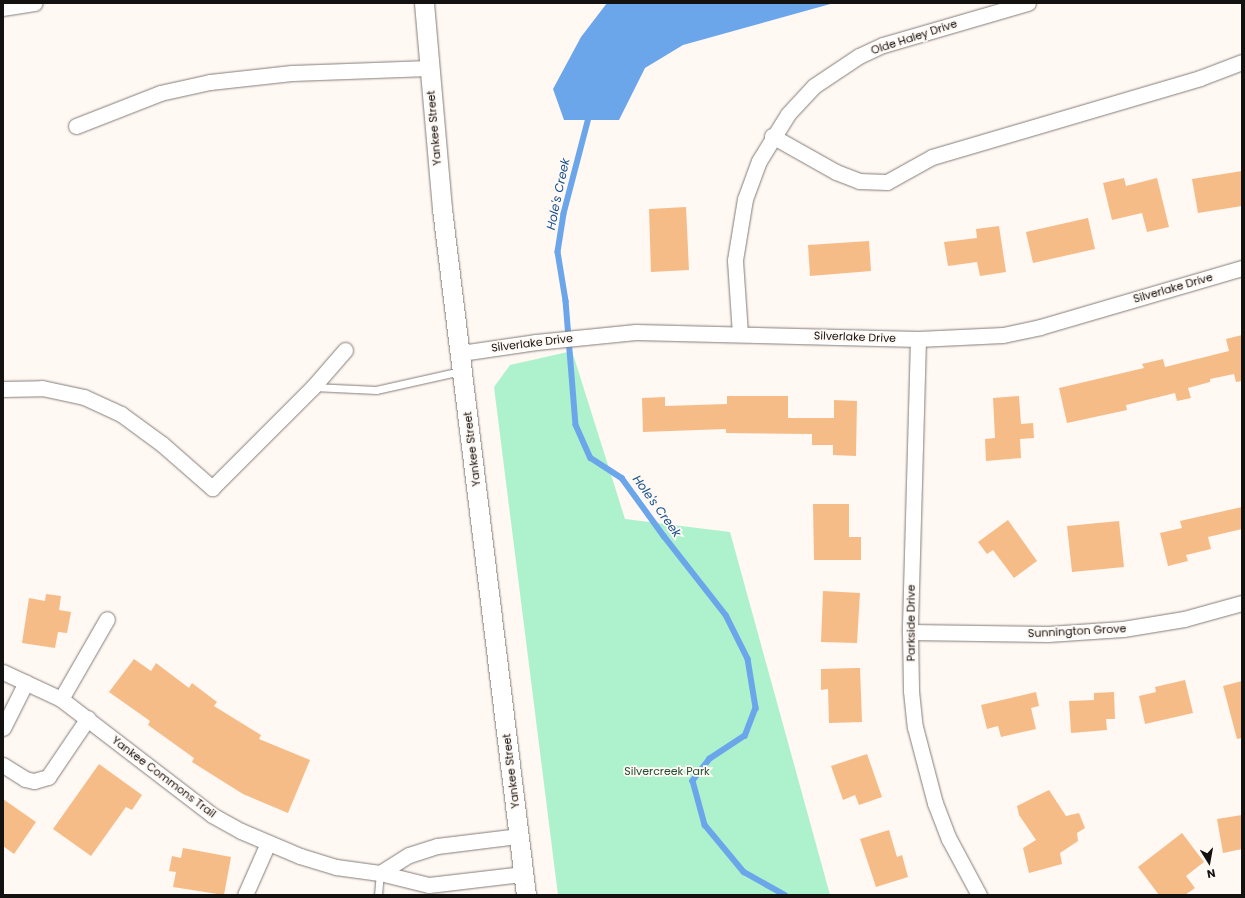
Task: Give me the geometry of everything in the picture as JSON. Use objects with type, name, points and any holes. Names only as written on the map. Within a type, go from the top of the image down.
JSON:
[{"type":"street","points":[[3,8],[35,3]]},
{"type":"street","name":"Yankee Street","points":[[424,3],[442,209],[462,362],[526,895]]},
{"type":"street","name":"Olde Haley Drive","points":[[740,334],[735,268],[738,229],[752,180],[772,136],[788,114],[814,86],[859,56],[883,45],[1028,3]]},
{"type":"street","points":[[772,136],[836,172],[859,181],[887,182],[932,157],[1200,78],[1242,62]]},
{"type":"street","points":[[76,126],[125,104],[160,93],[210,82],[292,73],[429,68]]},
{"type":"street","name":"Silverlake Drive","points":[[462,362],[544,341],[636,332],[918,339],[972,338],[1040,327],[1242,268]]},
{"type":"street","name":"Parkside Drive","points":[[918,339],[910,632],[911,691],[925,766],[949,839],[979,895]]},
{"type":"street","points":[[3,389],[42,388],[84,397],[121,414],[162,444],[212,488],[313,387],[345,350]]},
{"type":"street","name":"Sunnington Grove","points":[[910,632],[1048,634],[1123,629],[1184,618],[1242,603]]},
{"type":"street","points":[[61,699],[107,619]]},
{"type":"street","name":"Yankee Commons Trail","points":[[3,672],[61,699],[88,718],[212,815],[268,843],[336,867],[380,873],[428,885],[523,874]]},
{"type":"street","points":[[3,728],[26,682]]},
{"type":"street","points":[[3,766],[25,779],[34,781],[48,777],[88,718]]},
{"type":"street","points":[[380,873],[409,855],[437,846],[519,836]]},
{"type":"street","points":[[245,895],[268,843]]},
{"type":"lane","points":[[313,387],[376,390],[462,362]]},
{"type":"lane","points":[[378,895],[380,873]]},
{"type":"green space","name":"Silvercreek Park","points":[[572,351],[625,519],[730,532],[830,895],[558,895],[494,387],[510,365]]},
{"type":"water","points":[[607,3],[834,3],[683,45],[645,68],[619,120],[564,120],[553,89],[581,37]]},
{"type":"building","points":[[1242,171],[1242,206],[1198,213],[1192,179]]},
{"type":"building","points":[[1124,178],[1126,186],[1157,178],[1169,227],[1147,232],[1142,213],[1112,220],[1103,183]]},
{"type":"building","points":[[686,207],[689,270],[651,272],[649,209]]},
{"type":"building","points":[[1088,218],[1095,249],[1033,263],[1026,232]]},
{"type":"building","points":[[999,226],[1006,272],[980,276],[977,262],[948,266],[944,242],[977,238],[976,229]]},
{"type":"building","points":[[869,241],[871,271],[810,276],[808,245]]},
{"type":"building","points":[[1242,335],[1242,381],[1236,382],[1234,374],[1210,379],[1210,382],[1188,388],[1191,398],[1177,401],[1175,393],[1126,405],[1127,410],[1067,423],[1059,388],[1144,368],[1142,364],[1163,359],[1165,367],[1229,351],[1226,339]]},
{"type":"building","points":[[727,396],[788,396],[788,418],[834,418],[834,400],[857,401],[856,456],[833,455],[833,445],[812,445],[812,434],[726,433],[726,429],[643,432],[642,398],[665,397],[665,406],[727,404]]},
{"type":"building","points":[[1019,396],[1021,424],[1033,423],[1034,438],[1020,439],[1021,458],[986,461],[985,439],[995,438],[993,398]]},
{"type":"building","points":[[813,504],[849,504],[849,537],[861,537],[861,560],[814,560]]},
{"type":"building","points":[[1242,507],[1242,529],[1208,537],[1211,549],[1186,555],[1188,561],[1168,566],[1160,533],[1182,528],[1180,521]]},
{"type":"building","points":[[1008,520],[1037,561],[1014,578],[993,550],[987,554],[978,542]]},
{"type":"building","points":[[1119,521],[1124,567],[1072,572],[1067,526]]},
{"type":"building","points":[[823,591],[860,593],[857,643],[821,642]]},
{"type":"building","points":[[46,594],[61,596],[59,610],[71,612],[67,633],[58,632],[55,648],[22,643],[29,598],[45,601]]},
{"type":"building","points":[[134,659],[151,671],[156,663],[189,688],[192,683],[217,702],[214,706],[261,735],[259,739],[310,760],[288,813],[243,794],[192,762],[194,758],[148,725],[150,721],[109,692]]},
{"type":"building","points":[[860,668],[862,722],[829,723],[828,689],[821,690],[821,669]]},
{"type":"building","points":[[1185,680],[1193,713],[1145,724],[1139,696],[1156,692],[1155,687]]},
{"type":"building","points":[[1242,681],[1242,738],[1237,739],[1223,686]]},
{"type":"building","points":[[1036,692],[1039,706],[1031,708],[1036,729],[1001,737],[998,726],[987,729],[981,705]]},
{"type":"building","points":[[1114,692],[1115,719],[1106,719],[1107,730],[1071,733],[1069,701],[1094,700],[1094,693]]},
{"type":"building","points":[[867,754],[882,797],[859,805],[855,795],[843,800],[831,766]]},
{"type":"building","points":[[99,764],[142,795],[132,810],[126,807],[91,856],[53,829]]},
{"type":"building","points":[[1049,790],[1066,816],[1079,813],[1085,828],[1077,833],[1078,841],[1060,853],[1062,864],[1029,873],[1023,848],[1036,840],[1019,815],[1017,806]]},
{"type":"building","points":[[3,799],[36,822],[14,854],[3,846]]},
{"type":"building","points":[[1242,815],[1242,849],[1223,853],[1217,819]]},
{"type":"building","points":[[889,830],[897,857],[902,855],[908,877],[876,887],[860,839]]},
{"type":"building","points":[[1182,833],[1204,862],[1186,876],[1195,888],[1185,895],[1159,895],[1138,867]]},
{"type":"building","points":[[183,848],[231,857],[224,895],[173,887],[176,872],[169,871],[172,856],[181,858]]},
{"type":"waterway","name":"Hole's Creek","points":[[590,114],[564,214],[558,252],[566,301],[576,425],[591,458],[622,478],[664,536],[726,615],[748,659],[756,708],[745,736],[710,759],[693,781],[705,825],[744,872],[785,895]]}]
